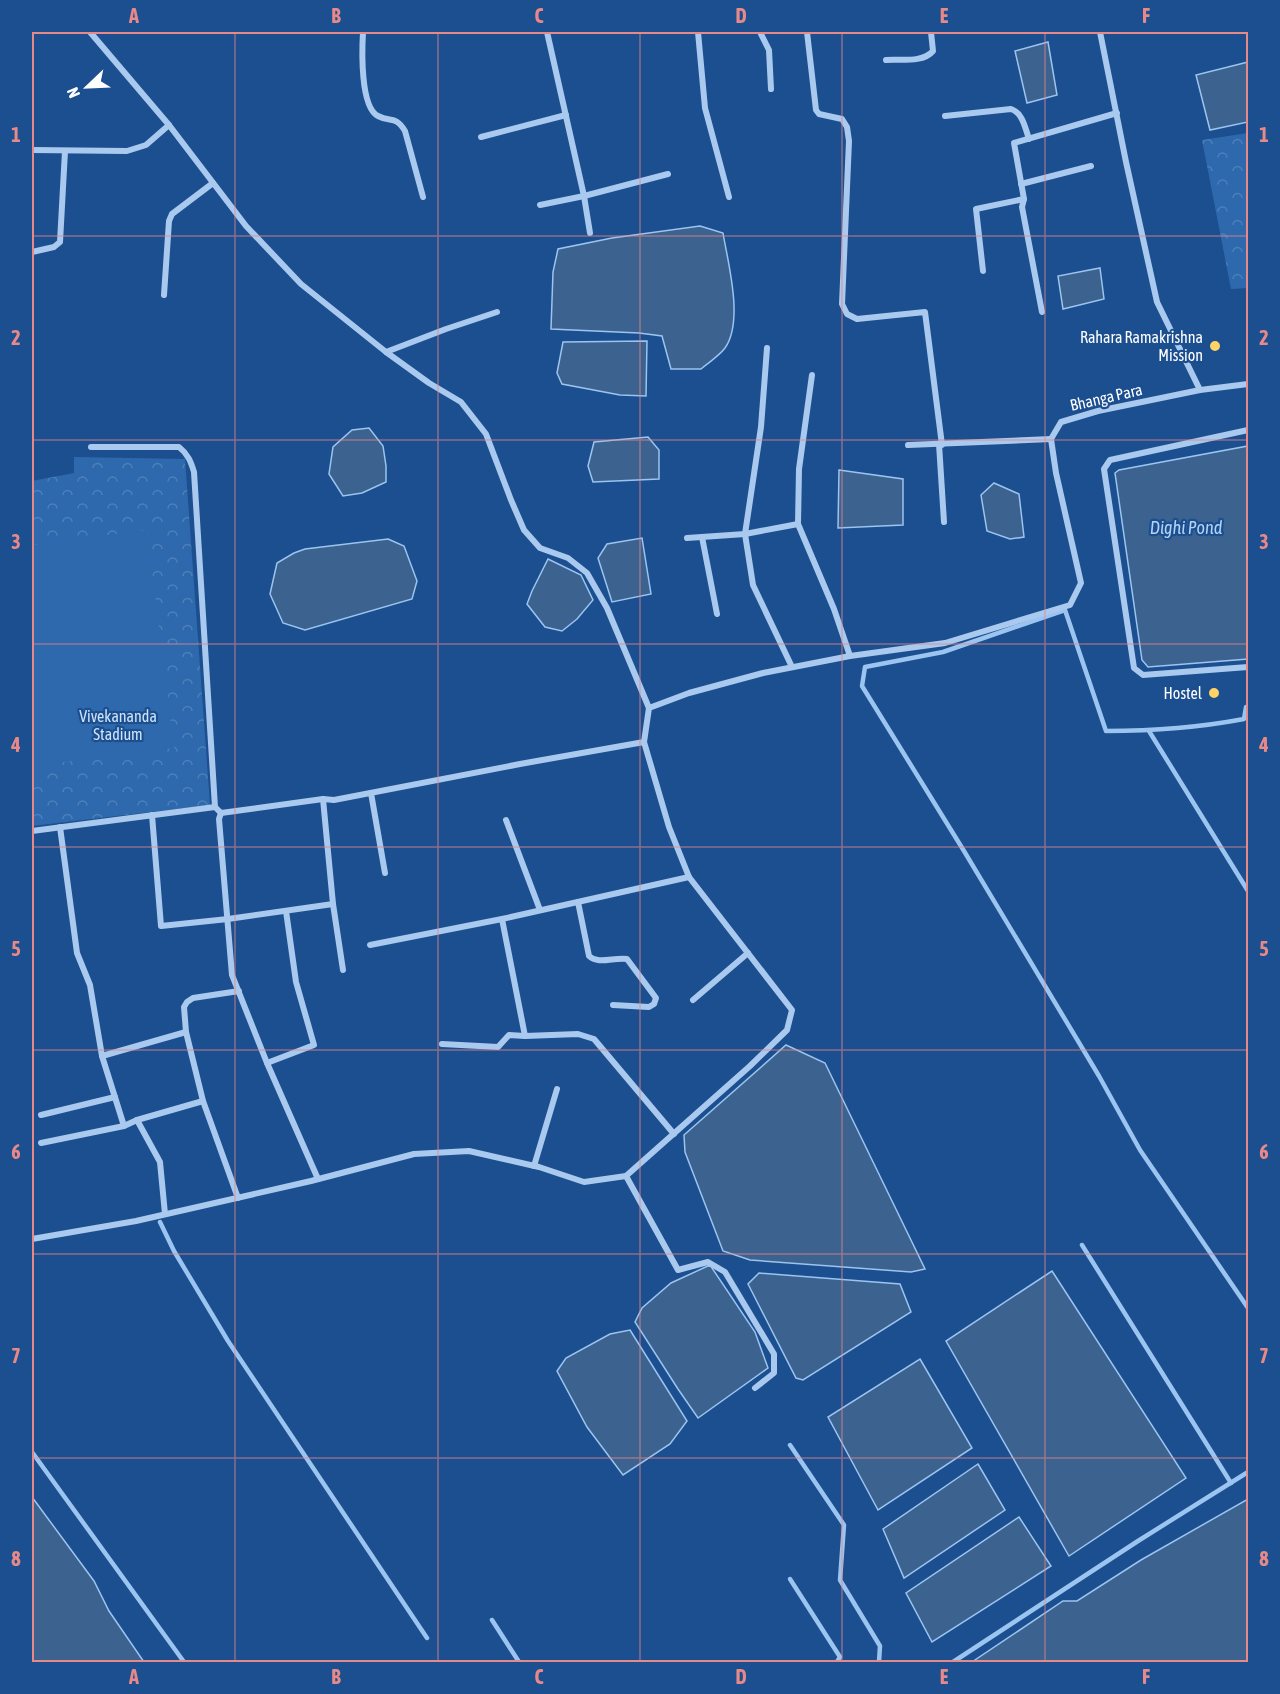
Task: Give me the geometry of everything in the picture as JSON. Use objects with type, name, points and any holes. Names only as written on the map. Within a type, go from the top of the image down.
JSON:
[{"type":"street","points":[[32,1239],[136,1221],[318,1179],[414,1154],[469,1151],[534,1166],[584,1182],[626,1176],[750,1066],[787,1030],[792,1010],[689,877],[669,827],[644,742],[649,708],[608,608],[587,573],[568,558],[540,548],[524,530],[486,434],[460,402],[386,352],[301,284],[246,226],[169,125],[90,32]]},
{"type":"street","points":[[363,32],[361,62],[368,104],[379,116],[400,123],[405,131],[423,197]]},
{"type":"street","points":[[547,32],[584,196],[590,233]]},
{"type":"street","points":[[698,32],[705,108],[729,197]]},
{"type":"street","points":[[760,32],[769,50],[771,89]]},
{"type":"street","points":[[807,32],[816,110],[819,114],[842,119],[848,127],[842,304],[847,314],[858,320],[925,312],[940,444],[944,522]]},
{"type":"street","points":[[886,60],[929,56],[933,51],[931,32]]},
{"type":"street","points":[[1100,32],[1157,302],[1200,390]]},
{"type":"street","points":[[945,116],[1016,111],[1029,139]]},
{"type":"street","points":[[1042,312],[1022,207],[1024,199],[1014,143],[1117,113]]},
{"type":"street","points":[[481,137],[566,115]]},
{"type":"street","points":[[32,150],[127,151],[146,145],[169,125]]},
{"type":"street","points":[[32,252],[54,247],[60,242],[65,151]]},
{"type":"street","points":[[1022,184],[1091,166]]},
{"type":"street","points":[[540,205],[668,174]]},
{"type":"street","points":[[164,295],[172,214],[213,183]]},
{"type":"street","points":[[983,271],[976,209],[1024,199]]},
{"type":"street","points":[[386,352],[496,312]]},
{"type":"street","points":[[767,348],[761,427],[744,534],[753,585],[792,667]]},
{"type":"street","points":[[812,375],[799,469],[798,524],[834,609],[850,656]]},
{"type":"street","name":"Bhanga Para","points":[[1051,440],[1061,422],[1098,411],[1200,390],[1248,384]]},
{"type":"street","points":[[1248,430],[1110,460],[1104,469],[1134,668],[1143,675],[1248,668]]},
{"type":"street","points":[[649,708],[689,693],[763,673],[850,656],[945,643],[1070,605],[1081,583],[1056,473],[1051,440],[908,445]]},
{"type":"street","points":[[91,447],[178,447],[184,451],[192,464],[215,807],[221,813]]},
{"type":"street","points":[[687,538],[744,534],[798,524]]},
{"type":"street","points":[[702,537],[717,614]]},
{"type":"street","points":[[221,813],[323,799],[334,800],[644,742]]},
{"type":"street","points":[[371,793],[385,873]]},
{"type":"street","points":[[323,799],[333,904],[343,970]]},
{"type":"street","points":[[32,831],[215,807]]},
{"type":"street","points":[[221,813],[219,819],[232,975],[267,1063],[318,1179]]},
{"type":"street","points":[[152,815],[161,926],[333,904]]},
{"type":"street","points":[[506,820],[540,910]]},
{"type":"street","points":[[60,827],[77,953],[90,985],[102,1056],[124,1126]]},
{"type":"street","points":[[370,945],[502,919],[689,877]]},
{"type":"street","points":[[578,902],[589,956],[592,960],[627,959],[656,998],[654,1004],[649,1007],[613,1005]]},
{"type":"street","points":[[267,1063],[314,1045],[296,982],[286,911]]},
{"type":"street","points":[[502,919],[525,1036]]},
{"type":"street","points":[[693,1000],[748,952]]},
{"type":"street","points":[[238,1198],[203,1101],[186,1032],[184,1007],[193,998],[239,991]]},
{"type":"street","points":[[102,1056],[186,1032]]},
{"type":"street","points":[[442,1044],[498,1047],[509,1035],[578,1034],[594,1039],[674,1134]]},
{"type":"street","points":[[534,1166],[557,1089]]},
{"type":"street","points":[[41,1115],[115,1097]]},
{"type":"street","points":[[40,1143],[124,1126],[203,1101]]},
{"type":"street","points":[[137,1120],[159,1162],[165,1214]]},
{"type":"street","points":[[626,1176],[678,1270],[708,1262],[726,1272],[774,1354],[774,1373],[755,1388]]},
{"type":"green space","points":[[1248,133],[1248,288],[1231,289],[1202,140]]},
{"type":"green space","name":"Vivekananda Stadium","points":[[74,457],[185,459],[210,805],[32,826],[32,481],[74,473]]},
{"type":"green space","points":[[147,530],[174,748],[32,766],[32,545]]},
{"type":"water","points":[[1048,42],[1057,95],[1027,103],[1015,51]]},
{"type":"water","points":[[1248,62],[1248,122],[1210,130],[1196,75]]},
{"type":"water","points":[[700,226],[723,233],[731,275],[734,308],[731,337],[717,357],[701,369],[671,369],[662,336],[551,329],[553,272],[558,249],[612,238]]},
{"type":"water","points":[[1100,268],[1104,299],[1063,309],[1058,276]]},
{"type":"water","points":[[647,341],[646,396],[620,395],[562,384],[557,373],[563,342]]},
{"type":"water","points":[[369,428],[383,446],[386,482],[362,493],[343,496],[329,474],[333,447],[352,430]]},
{"type":"water","points":[[648,437],[659,450],[659,479],[593,482],[588,466],[594,442]]},
{"type":"water","name":"Dighi Pond","points":[[1248,446],[1248,659],[1148,667],[1142,660],[1115,473],[1119,470]]},
{"type":"water","points":[[839,470],[903,479],[903,525],[838,528]]},
{"type":"water","points":[[994,483],[1019,494],[1024,537],[1010,539],[987,531],[981,495]]},
{"type":"water","points":[[642,538],[651,594],[612,602],[598,558],[607,544]]},
{"type":"water","points":[[388,539],[404,546],[417,581],[412,599],[305,630],[283,623],[270,594],[277,563],[305,549]]},
{"type":"water","points":[[548,559],[581,575],[593,600],[577,619],[562,631],[545,627],[527,604]]},
{"type":"water","points":[[786,1045],[825,1063],[925,1269],[911,1272],[750,1260],[723,1251],[685,1152],[684,1135]]},
{"type":"water","points":[[710,1265],[755,1332],[768,1368],[698,1418],[635,1322],[642,1308],[671,1283]]},
{"type":"water","points":[[1052,1271],[1186,1478],[1069,1556],[946,1341]]},
{"type":"water","points":[[759,1273],[900,1284],[911,1312],[803,1380],[796,1378],[748,1284]]},
{"type":"water","points":[[630,1330],[687,1421],[670,1444],[623,1475],[587,1427],[557,1371],[566,1358],[610,1334]]},
{"type":"water","points":[[920,1359],[972,1448],[878,1510],[828,1417]]},
{"type":"water","points":[[978,1464],[1005,1510],[904,1578],[883,1529]]},
{"type":"water","points":[[32,1497],[94,1581],[109,1611],[144,1662],[32,1662]]},
{"type":"water","points":[[1248,1499],[1248,1662],[972,1662],[1063,1601],[1077,1601],[1141,1560]]},
{"type":"water","points":[[1019,1517],[1051,1566],[932,1642],[906,1593]]},
{"type":"waterway","points":[[1248,707],[1246,707],[1244,719],[1175,728],[1106,731],[1065,610],[943,652],[865,667],[862,686],[1099,1076],[1140,1150],[1248,1308]]},
{"type":"waterway","points":[[1149,731],[1248,891]]},
{"type":"waterway","points":[[160,1222],[174,1251],[228,1341],[427,1638]]},
{"type":"waterway","points":[[1082,1245],[1231,1483]]},
{"type":"waterway","points":[[790,1445],[844,1525],[840,1580],[880,1646],[879,1662]]},
{"type":"waterway","points":[[32,1452],[184,1662]]},
{"type":"waterway","points":[[953,1662],[1248,1472]]},
{"type":"waterway","points":[[790,1579],[840,1657],[837,1662]]},
{"type":"waterway","points":[[492,1620],[519,1662]]},
{"type":"place","name":"Rahara Ramakrishna Mission","points":[[1215,346]]},
{"type":"place","name":"Hostel","points":[[1214,693]]}]
